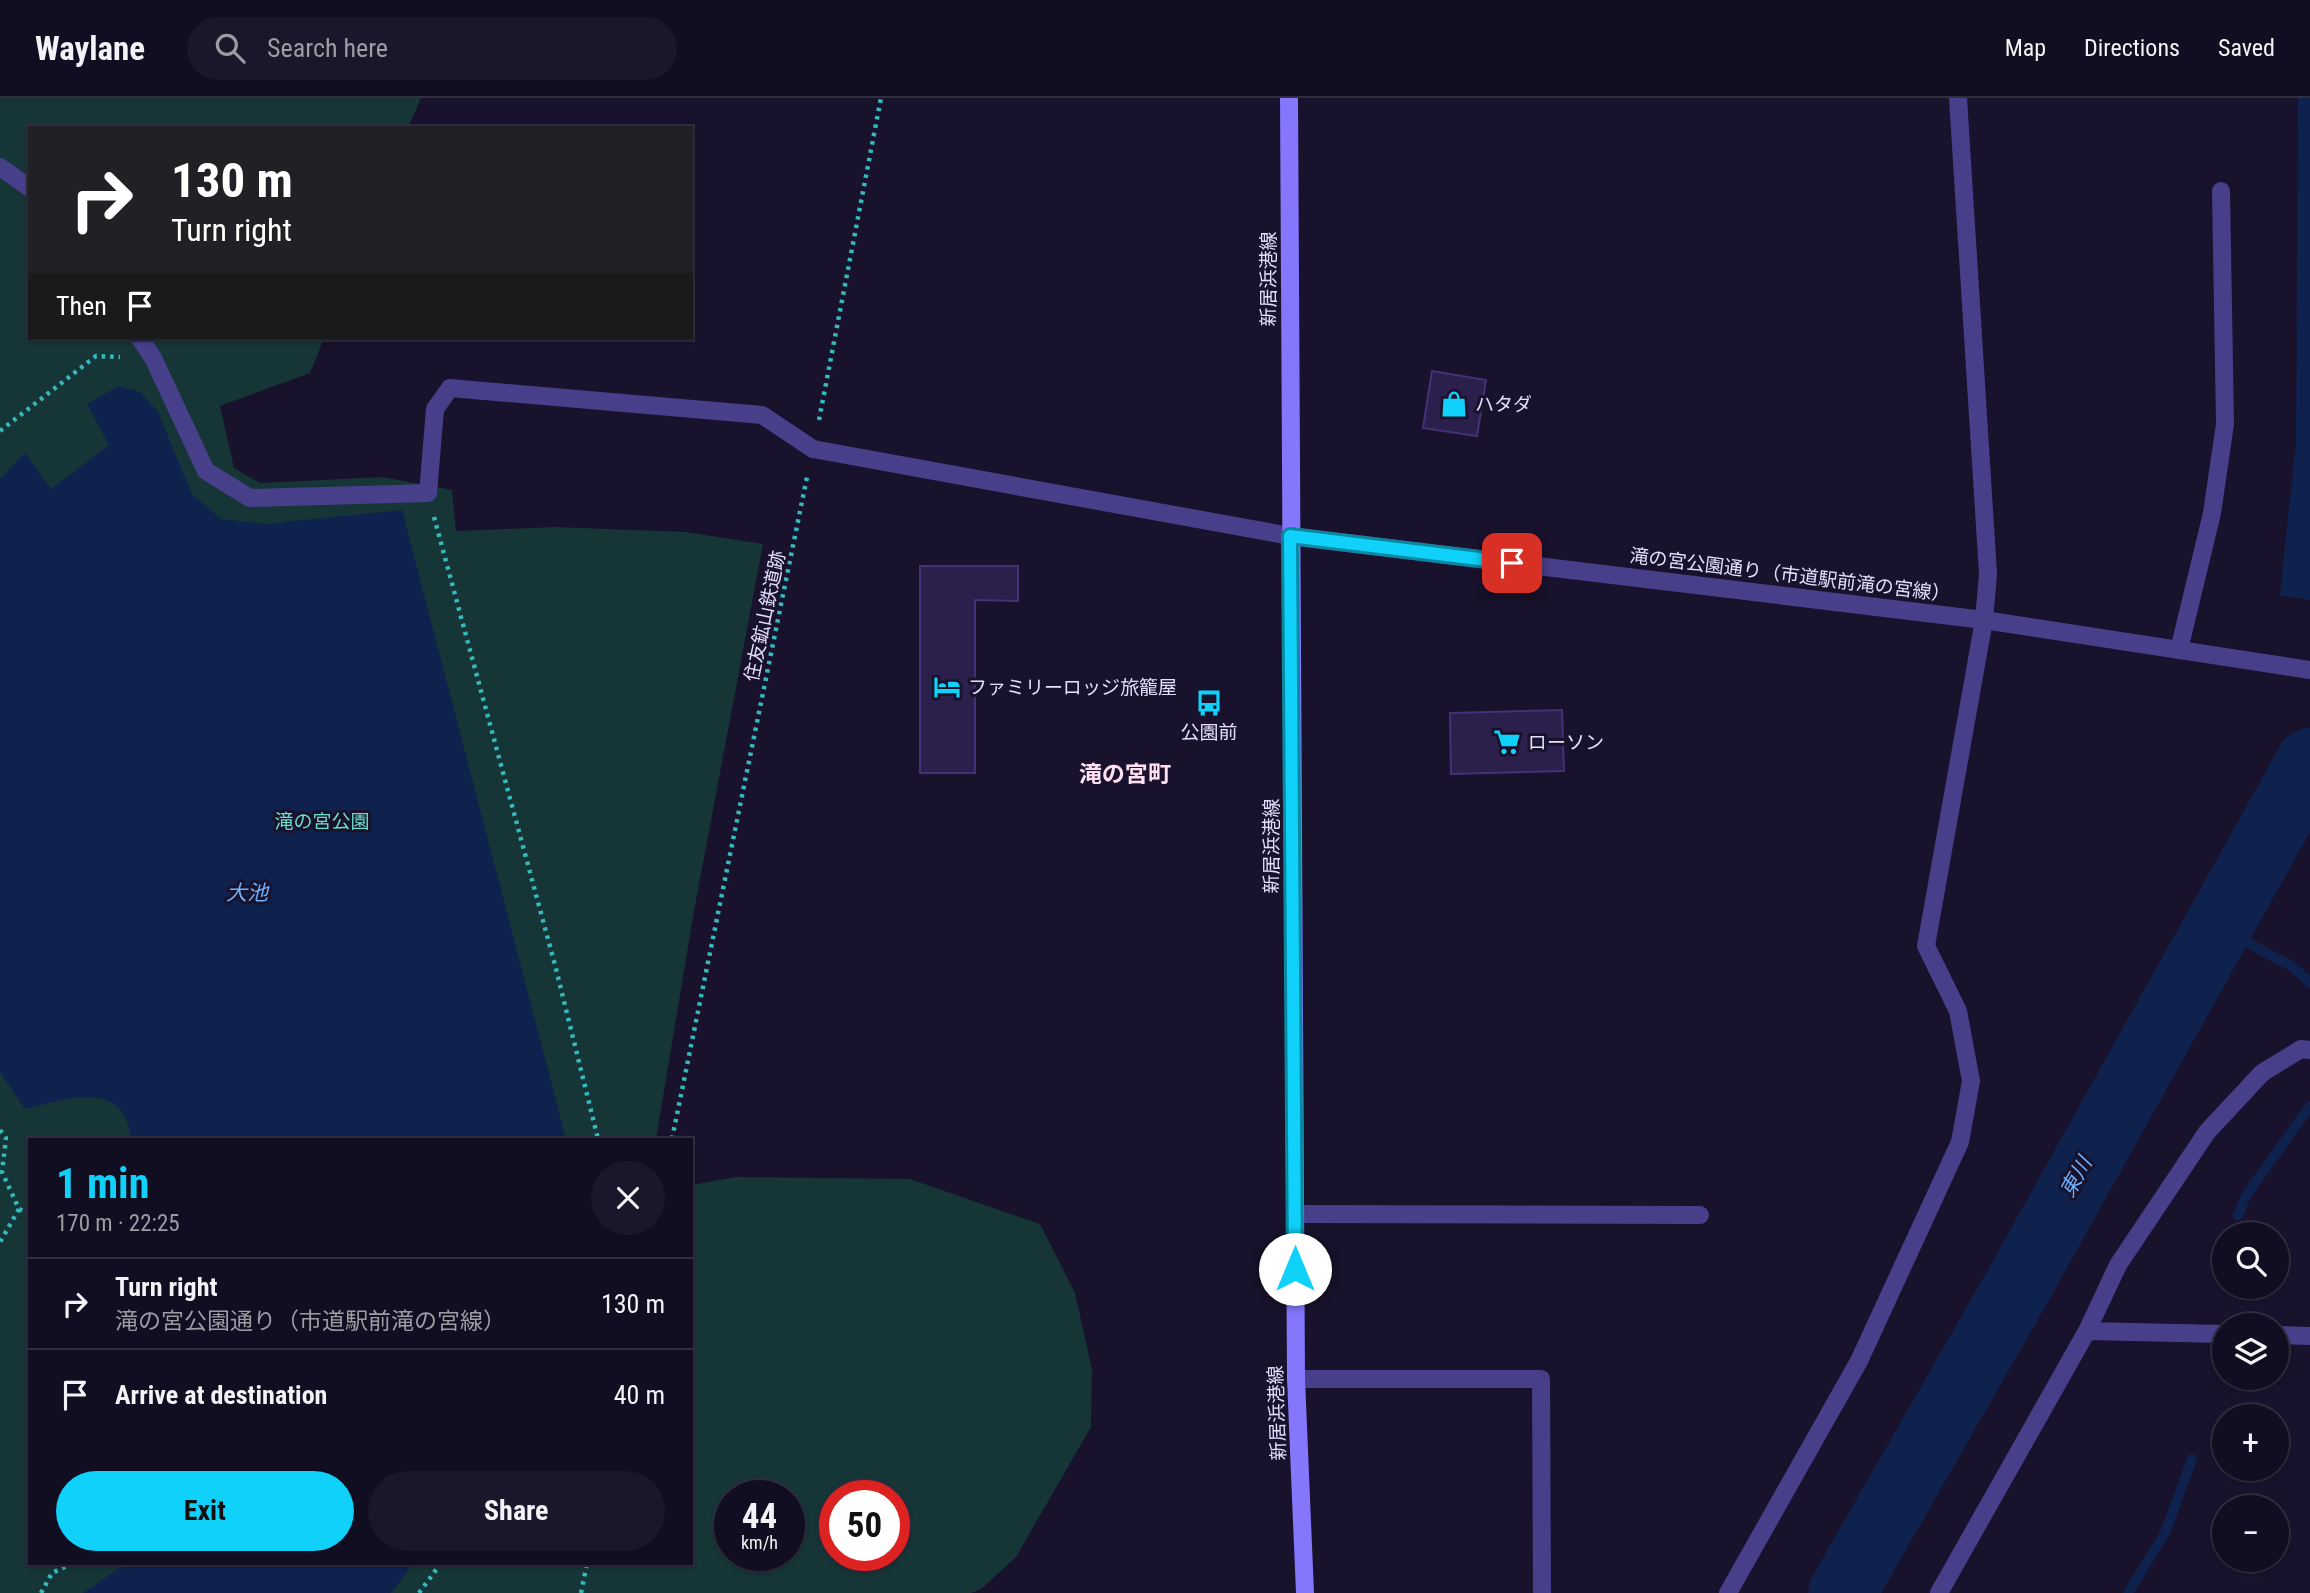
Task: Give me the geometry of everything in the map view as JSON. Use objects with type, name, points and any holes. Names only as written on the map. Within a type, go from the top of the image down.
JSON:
[{"type":"main road","name":"新居浜港線","points":[[1289,98],[1296,1379],[1305,1593]]},
{"type":"street","points":[[1728,1593],[1859,1361],[1960,1142],[1971,1082],[1958,1011],[1926,946],[1984,620],[1988,573],[1958,98]]},
{"type":"street","points":[[0,167],[28,187]]},
{"type":"street","points":[[2179,650],[2212,513],[2225,424],[2221,191]]},
{"type":"street","points":[[141,340],[153,358],[206,471],[250,498],[428,493],[435,409],[450,388],[762,415],[813,449]]},
{"type":"street","name":"滝の宮公園通り（市道駅前滝の宮線）","points":[[813,449],[1290,536],[1984,620],[2310,670]]},
{"type":"street","points":[[1939,1593],[2087,1331],[2118,1265],[2207,1132],[2262,1073],[2306,1050]]},
{"type":"street","points":[[1295,1214],[1700,1214]]},
{"type":"street","points":[[2087,1331],[2212,1334]]},
{"type":"street","points":[[2289,1335],[2310,1336]]},
{"type":"street","points":[[1296,1379],[1541,1379],[1542,1593]]},
{"type":"path","name":"住友鉱山鉄道跡","points":[[672,1138],[813,449],[881,98]]},
{"type":"path","points":[[0,431],[96,356]]},
{"type":"path","points":[[428,493],[555,965],[598,1138]]},
{"type":"path","points":[[0,1130],[6,1138],[2,1172],[19,1209],[28,1213]]},
{"type":"path","points":[[0,1242],[19,1209]]},
{"type":"path","points":[[41,1593],[52,1573],[69,1565]]},
{"type":"path","points":[[419,1593],[440,1565]]},
{"type":"path","points":[[581,1593],[587,1565]]},
{"type":"green space","name":"滝の宮公園","points":[[0,98],[421,98],[409,126],[28,126],[28,340],[323,340],[310,373],[220,406],[234,468],[260,483],[383,477],[452,490],[456,531],[555,527],[686,532],[763,544],[694,911],[656,1138],[28,1138],[28,1565],[693,1565],[693,1185],[736,1177],[910,1179],[1040,1224],[1075,1293],[1092,1370],[1091,1427],[1016,1557],[981,1589],[971,1593],[0,1593]]},
{"type":"water","points":[[2298,98],[2310,98],[2310,600],[2280,595],[2296,442]]},
{"type":"water","name":"大池","points":[[119,386],[140,392],[158,412],[192,494],[221,519],[265,524],[402,510],[566,1138],[131,1138],[126,1119],[117,1107],[105,1100],[75,1098],[25,1109],[0,1072],[0,479],[25,453],[51,489],[109,445],[87,404]]},
{"type":"water","points":[[124,1565],[412,1565],[391,1593],[83,1593]]},
{"type":"building","name":"ハタダ","points":[[1432,371],[1486,380],[1477,436],[1423,428]]},
{"type":"building","name":"ファミリーロッジ旅籠屋","points":[[920,566],[1018,566],[1018,601],[975,600],[975,773],[920,773]]},
{"type":"building","name":"ローソン","points":[[1562,710],[1564,771],[1451,774],[1450,713]]},
{"type":"waterway","name":"東川","points":[[1842,1593],[2019,1284],[2310,762]]},
{"type":"waterway","points":[[2218,927],[2293,967],[2310,983]]},
{"type":"waterway","points":[[2238,1215],[2247,1194],[2310,1106]]},
{"type":"waterway","points":[[2128,1593],[2165,1533],[2192,1459]]},
{"type":"place","name":"ハタダ","points":[[1454,404]]},
{"type":"place","name":"ファミリーロッジ旅籠屋","points":[[947,687]]},
{"type":"place","name":"公園前","points":[[1209,703]]},
{"type":"place","name":"ローソン","points":[[1507,742]]},
{"type":"district","name":"滝の宮町","points":[[1125,774]]},
{"type":"route","points":[[1295,1269],[1290,536],[1512,563]]}]
